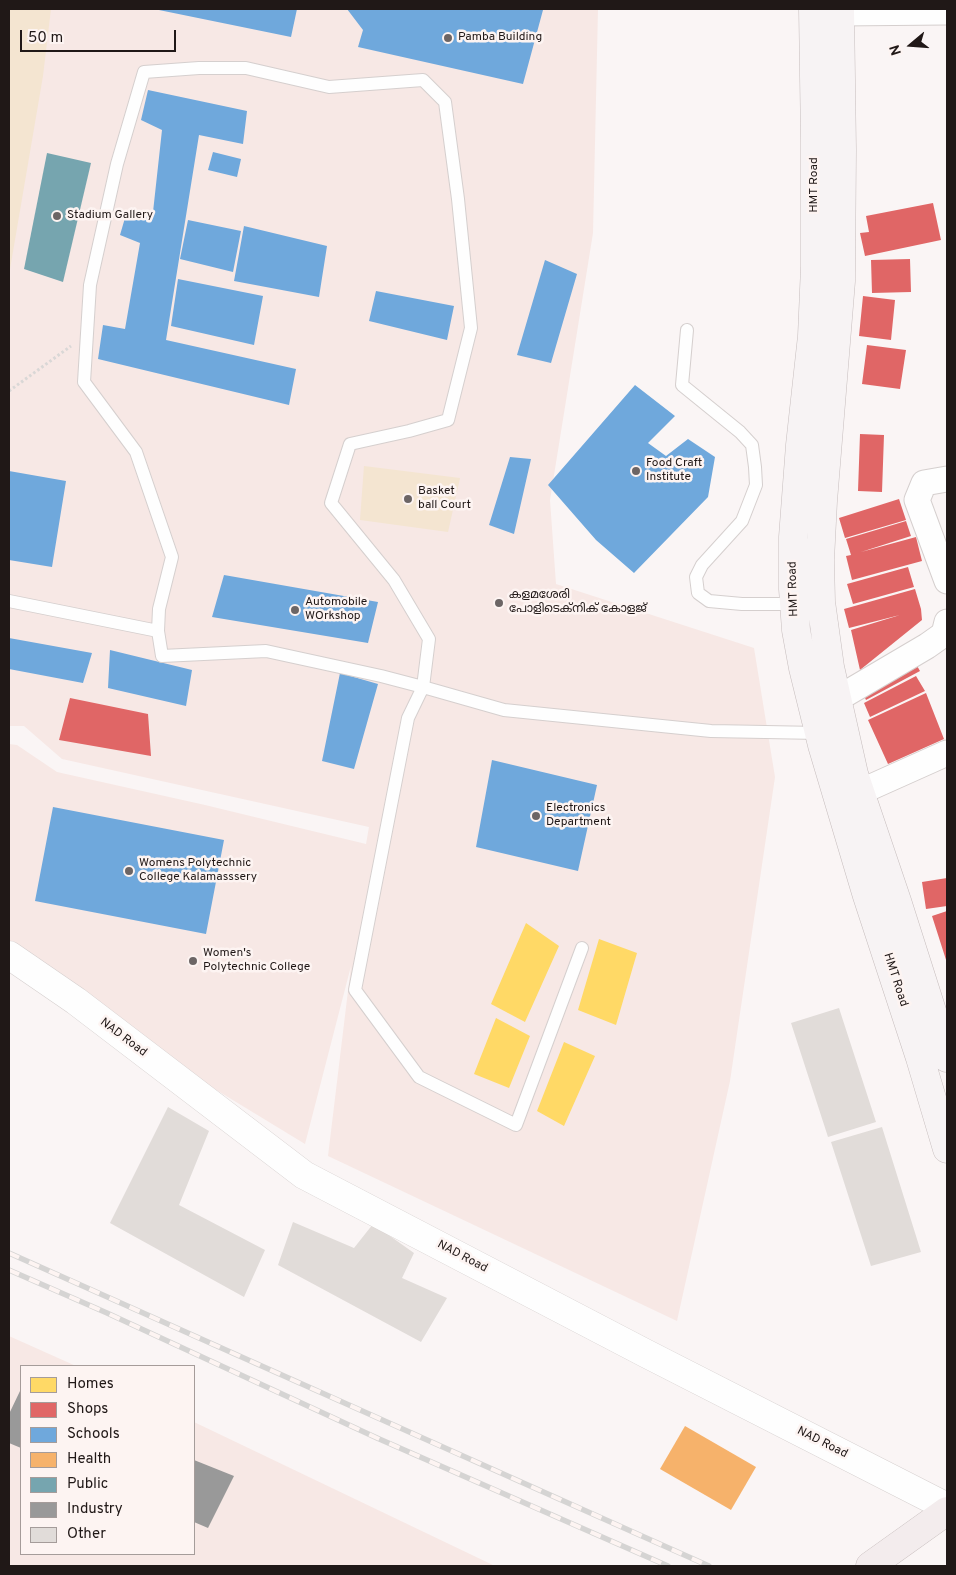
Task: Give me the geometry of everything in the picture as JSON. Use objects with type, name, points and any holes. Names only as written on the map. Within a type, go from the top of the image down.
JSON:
[{"type":"highway","points":[[870,1566],[947,1509]]},
{"type":"main road","name":"HMT Road","points":[[813,9],[814,267],[812,336],[800,444],[793,537],[796,630],[819,733],[867,896],[920,1058],[947,1149]]},
{"type":"main road","points":[[840,11],[841,281],[823,501],[820,560],[821,602],[830,666],[848,749],[860,792],[947,1058]]},
{"type":"street","points":[[840,11],[947,12]]},
{"type":"street","points":[[947,478],[924,482],[916,500],[947,581]]},
{"type":"street","points":[[837,699],[927,646],[944,634],[947,622]]},
{"type":"street","points":[[860,792],[947,754]]},
{"type":"street","name":"NAD Road","points":[[9,955],[76,1002],[304,1175],[947,1509]]},
{"type":"lane","points":[[582,948],[516,1125],[419,1077],[355,990],[408,718],[423,687],[429,639],[394,580],[330,503],[350,444],[448,420],[471,328],[458,199],[445,102],[423,80],[329,88],[246,68],[198,68],[144,72],[117,164],[90,285],[84,382],[136,452],[172,557],[159,609],[158,631],[162,656],[266,651],[381,676],[423,687],[504,710],[711,731],[819,733]]},
{"type":"lane","points":[[687,330],[682,385],[740,432],[752,445],[756,485],[742,521],[702,565],[696,577],[698,593],[709,602],[794,604]]},
{"type":"lane","points":[[9,601],[158,631]]},
{"type":"path","points":[[9,391],[87,334]]},
{"type":"shaded area","points":[[9,9],[598,9],[593,233],[550,500],[556,584],[754,648],[775,777],[730,1081],[677,1321],[328,1156],[351,966],[305,1144],[195,1077],[9,943],[9,744],[17,745],[57,772],[366,844],[369,827],[62,759],[24,726],[9,726]]},
{"type":"shaded area","points":[[9,9],[51,9],[43,76],[9,275]]},
{"type":"shaded area","name":"Basket ball Court","points":[[364,466],[460,478],[448,532],[360,520]]},
{"type":"shaded area","points":[[9,1336],[74,1365],[20,1365],[20,1555],[195,1555],[195,1422],[495,1566],[9,1566]]},
{"type":"building: Homes","points":[[526,923],[559,946],[525,1022],[491,1004]]},
{"type":"building: Homes","points":[[599,939],[637,953],[616,1025],[578,1010]]},
{"type":"building: Homes","points":[[496,1018],[530,1036],[509,1088],[474,1074]]},
{"type":"building: Homes","points":[[564,1042],[595,1056],[564,1126],[537,1111]]},
{"type":"building: Shops","points":[[933,203],[941,240],[865,256],[860,233],[869,232],[866,216]]},
{"type":"building: Shops","points":[[910,259],[911,292],[872,293],[871,260]]},
{"type":"building: Shops","points":[[863,296],[895,300],[891,340],[859,336]]},
{"type":"building: Shops","points":[[867,345],[906,350],[900,389],[862,384]]},
{"type":"building: Shops","points":[[860,434],[884,435],[882,492],[858,491]]},
{"type":"building: Shops","points":[[899,499],[906,520],[845,538],[839,518]]},
{"type":"building: Shops","points":[[906,521],[911,536],[861,552],[916,537],[922,561],[852,580],[846,556],[851,555],[846,539]]},
{"type":"building: Shops","points":[[908,567],[914,587],[853,604],[847,584]]},
{"type":"building: Shops","points":[[915,589],[922,620],[860,670],[851,630],[900,615],[849,628],[844,609]]},
{"type":"building: Shops","points":[[912,657],[920,671],[866,700],[860,687]]},
{"type":"building: Shops","points":[[916,676],[925,691],[870,717],[864,703]]},
{"type":"building: Shops","points":[[926,693],[944,739],[888,764],[868,720]]},
{"type":"building: Shops","points":[[70,698],[148,714],[151,756],[59,740]]},
{"type":"building: Shops","points":[[947,878],[947,906],[926,909],[922,882]]},
{"type":"building: Shops","points":[[947,911],[947,963],[932,916]]},
{"type":"building: Schools","points":[[154,9],[297,9],[291,37]]},
{"type":"building: Schools","name":"Pamba Building","points":[[347,9],[543,10],[523,84],[358,47],[363,30]]},
{"type":"building: Schools","points":[[148,90],[247,111],[243,144],[199,135],[166,340],[296,369],[289,405],[98,359],[103,325],[125,329],[140,243],[120,235],[127,211],[153,212],[162,130],[141,120]]},
{"type":"building: Schools","points":[[213,152],[241,159],[237,177],[208,170]]},
{"type":"building: Schools","points":[[188,220],[241,231],[233,272],[180,259]]},
{"type":"building: Schools","points":[[244,226],[327,246],[319,297],[234,281]]},
{"type":"building: Schools","points":[[545,260],[577,274],[551,363],[517,355]]},
{"type":"building: Schools","points":[[178,279],[263,296],[254,345],[171,326]]},
{"type":"building: Schools","points":[[376,291],[454,306],[447,340],[369,321]]},
{"type":"building: Schools","name":"Food Craft Institute","points":[[635,385],[675,416],[648,443],[666,456],[688,439],[715,457],[708,497],[634,573],[596,540],[548,485]]},
{"type":"building: Schools","points":[[510,457],[531,459],[514,534],[489,525]]},
{"type":"building: Schools","points":[[9,471],[66,481],[52,567],[9,560]]},
{"type":"building: Schools","name":"Automobile WOrkshop","points":[[224,575],[378,602],[368,643],[212,617]]},
{"type":"building: Schools","points":[[9,638],[92,653],[83,683],[9,669]]},
{"type":"building: Schools","points":[[110,650],[192,670],[186,706],[108,688]]},
{"type":"building: Schools","points":[[340,673],[378,684],[354,769],[322,761]]},
{"type":"building: Schools","name":"Electronics Department","points":[[492,760],[597,785],[578,871],[476,847]]},
{"type":"building: Schools","name":"Womens Polytechnic College Kalamasssery","points":[[53,807],[224,840],[206,934],[35,901]]},
{"type":"building: Health","points":[[685,1426],[756,1467],[731,1510],[660,1469]]},
{"type":"building: Public","name":"Stadium Gallery","points":[[47,153],[91,163],[63,282],[24,269]]},
{"type":"building: Industry","points":[[20,1391],[20,1448],[9,1443],[9,1414]]},
{"type":"building: Industry","points":[[195,1460],[234,1476],[208,1528],[195,1522]]},
{"type":"building: Other","points":[[839,1008],[876,1122],[828,1137],[791,1023]]},
{"type":"building: Other","points":[[168,1107],[209,1131],[179,1205],[265,1250],[244,1297],[110,1223]]},
{"type":"building: Other","points":[[882,1127],[921,1252],[871,1266],[831,1142]]},
{"type":"building: Other","points":[[293,1222],[354,1248],[373,1224],[414,1253],[402,1278],[447,1298],[421,1342],[278,1265]]},
{"type":"railway","points":[[9,1253],[709,1566]]},
{"type":"railway","points":[[9,1270],[107,1313],[377,1438],[668,1566]]},
{"type":"place","name":"Pamba Building","points":[[448,38]]},
{"type":"place","name":"Stadium Gallery","points":[[57,216]]},
{"type":"place","name":"Food Craft Institute","points":[[636,471]]},
{"type":"place","name":"Basket ball Court","points":[[408,499]]},
{"type":"place","name":"കളമശേരി പോളിടെക്നിക് കോളജ്","points":[[499,603]]},
{"type":"place","name":"Automobile WOrkshop","points":[[295,610]]},
{"type":"place","name":"Electronics Department","points":[[536,816]]},
{"type":"place","name":"Womens Polytechnic College Kalamasssery","points":[[129,871]]},
{"type":"place","name":"Women's Polytechnic College","points":[[193,961]]}]
